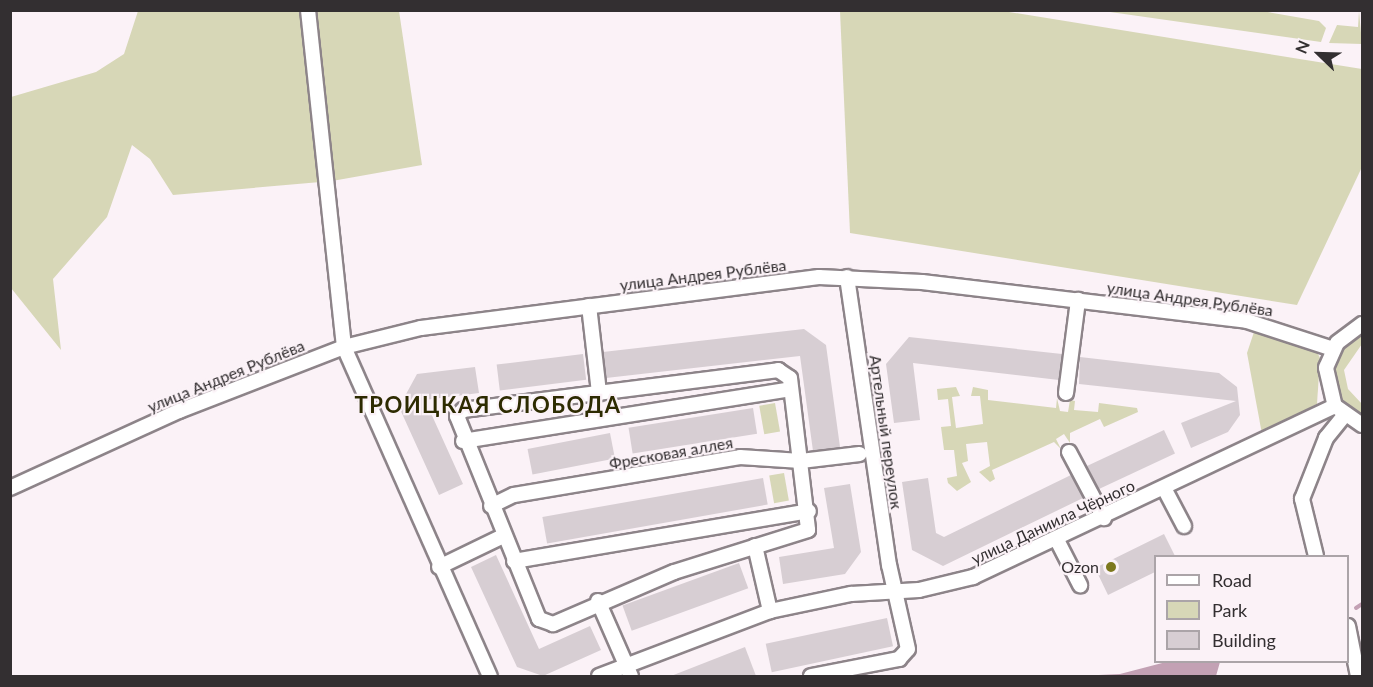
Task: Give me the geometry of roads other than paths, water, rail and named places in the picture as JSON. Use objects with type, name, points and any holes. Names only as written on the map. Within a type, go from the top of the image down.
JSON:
[{"type":"street","points":[[308,10],[344,347],[439,567],[490,676]]},
{"type":"street","name":"улица Андрея Рублёва","points":[[10,488],[92,448],[344,347],[421,328],[589,306],[847,277],[1078,300],[1271,325],[1333,349]]},
{"type":"street","name":"Артельный переулок","points":[[811,676],[905,655],[847,277]]},
{"type":"street","points":[[1066,393],[1078,300]]},
{"type":"street","points":[[589,306],[599,393]]},
{"type":"street","points":[[1362,324],[1333,349],[1327,381],[1340,411],[1362,425]]},
{"type":"street","points":[[778,370],[786,371],[791,389],[808,511],[808,530],[801,537],[755,546],[598,601],[546,624],[514,561],[456,425],[463,410],[599,393],[778,370]]},
{"type":"street","points":[[463,441],[791,389]]},
{"type":"street","points":[[1316,555],[1302,499],[1326,438],[1340,411]]},
{"type":"street","name":"улица Даниила Чёрного","points":[[599,676],[625,663],[770,611],[949,585],[1057,540],[1164,489],[1340,411]]},
{"type":"street","points":[[1070,452],[1104,518]]},
{"type":"street","name":"Фресковая аллея","points":[[491,506],[514,495],[740,457],[801,461],[861,454]]},
{"type":"street","points":[[1164,489],[1184,526]]},
{"type":"street","points":[[514,561],[808,511]]},
{"type":"street","points":[[439,567],[503,536]]},
{"type":"street","points":[[1057,540],[1080,585]]},
{"type":"street","points":[[755,546],[770,611]]},
{"type":"street","points":[[598,601],[631,676]]},
{"type":"street","points":[[1349,636],[1358,676]]},
{"type":"waterway","points":[[1356,608],[1362,604]]},
{"type":"place","name":"Ozon","points":[[1111,567]]},
{"type":"district","name":"ТРОИЦКАЯ СЛОБОДА","points":[[488,405]]}]
